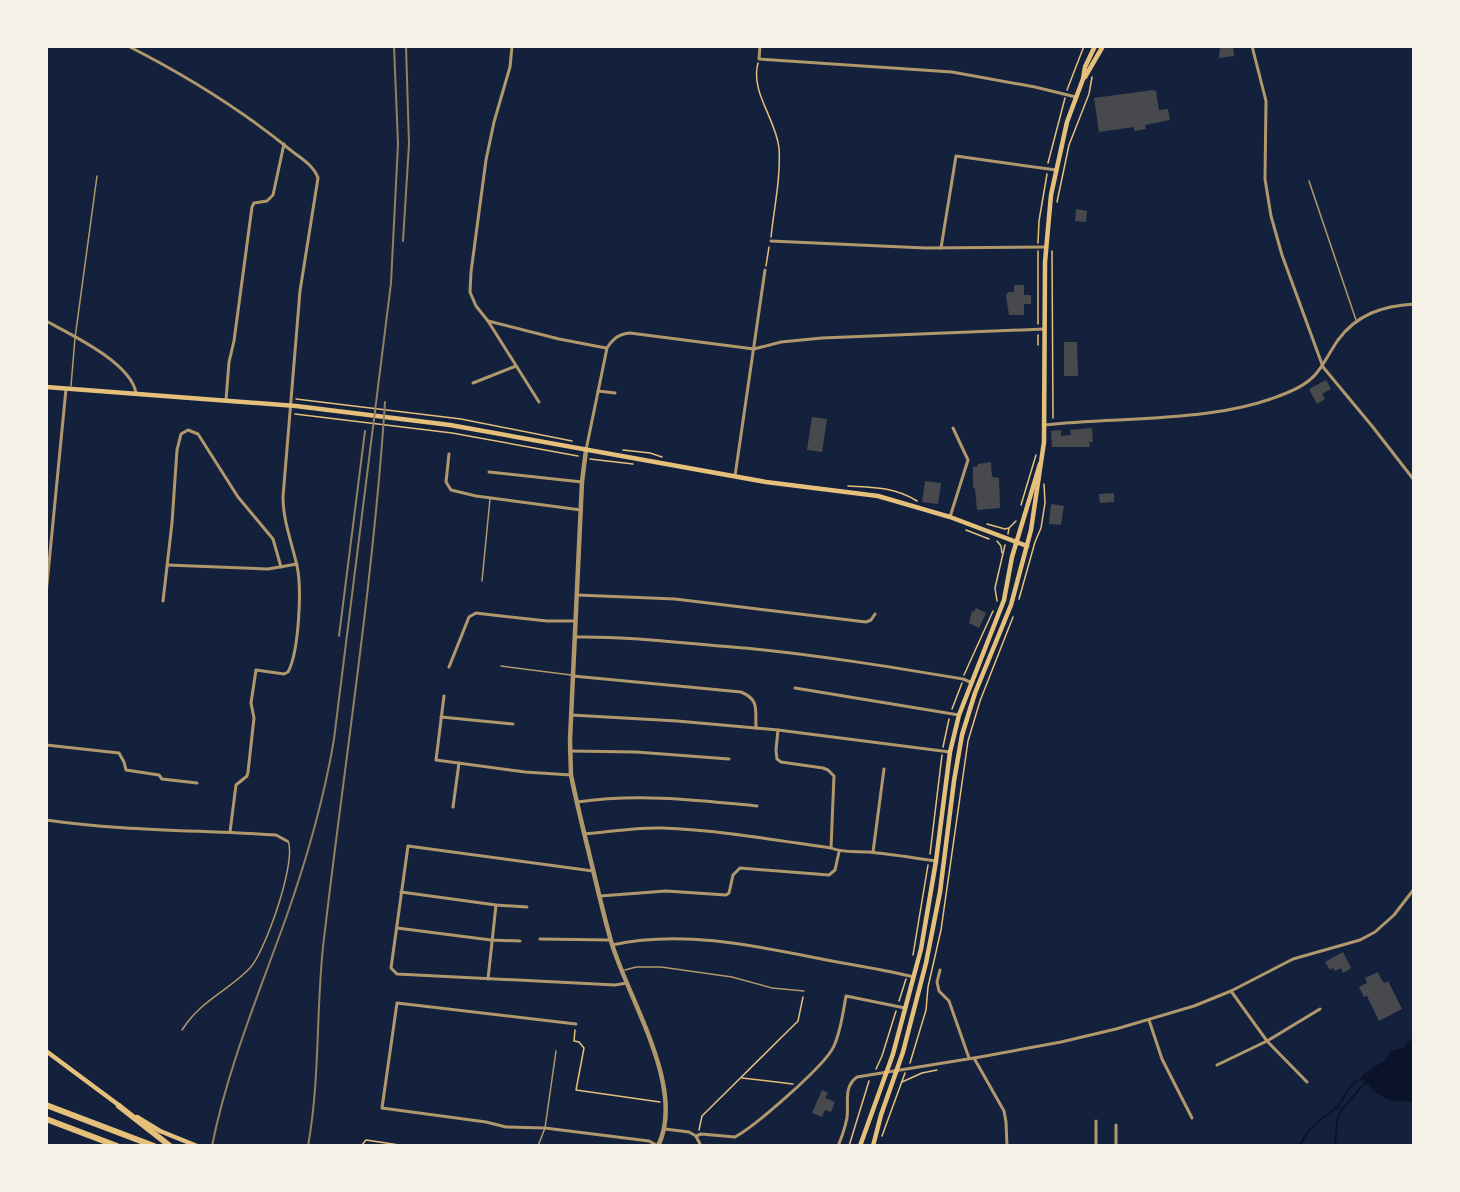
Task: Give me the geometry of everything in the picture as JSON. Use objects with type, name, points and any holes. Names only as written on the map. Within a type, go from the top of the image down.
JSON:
[{"type":"highway","points":[[46,1105],[154,1146]]},
{"type":"highway","points":[[119,1106],[170,1146]]},
{"type":"highway","points":[[46,1119],[117,1146]]},
{"type":"main road","points":[[1083,79],[1085,67],[1095,46]]},
{"type":"main road","points":[[873,1146],[916,1007],[933,928],[962,735],[975,693],[1011,605],[1035,510],[1044,425],[1045,247],[1056,170],[1067,122],[1076,97],[1083,79],[1103,46]]},
{"type":"main road","points":[[46,387],[291,405],[450,424],[735,476],[864,493],[950,517],[1027,546]]},
{"type":"main road","points":[[861,1146],[906,1009],[914,977],[927,917],[950,752],[959,715],[970,682],[1001,608],[1042,456]]},
{"type":"main road","points":[[46,1051],[119,1106],[160,1131],[196,1146]]},
{"type":"street","points":[[128,46],[196,84],[267,130],[312,168],[318,178],[303,267],[283,503],[300,578],[293,660],[288,672],[284,674],[256,670],[251,703],[254,718],[248,772],[247,776],[236,785],[230,832]]},
{"type":"street","points":[[512,46],[510,67],[486,160],[470,292],[476,306],[489,321],[539,402]]},
{"type":"street","points":[[760,46],[759,59],[943,71],[1035,87],[1076,97]]},
{"type":"street","points":[[1252,46],[1266,101],[1265,180],[1271,216],[1282,255],[1323,367],[1413,480]]},
{"type":"street","points":[[226,400],[229,362],[233,347],[250,212],[254,203],[263,203],[273,195],[284,144]]},
{"type":"street","points":[[941,248],[956,156],[1056,170]]},
{"type":"street","points":[[771,241],[941,248],[1045,247]]},
{"type":"street","points":[[735,476],[765,270]]},
{"type":"street","points":[[1044,425],[1143,419],[1238,407],[1295,390],[1309,382],[1323,367],[1338,340],[1356,321],[1385,307],[1413,304]]},
{"type":"street","points":[[46,321],[100,353],[126,374],[135,387],[136,393]]},
{"type":"street","points":[[489,321],[559,339],[607,348]]},
{"type":"street","points":[[576,1024],[397,1003],[382,1108],[486,1122],[506,1128],[545,1128],[649,1141],[658,1146],[665,1129],[666,1105],[660,1077],[649,1037],[611,942],[571,775],[571,715],[582,482],[586,450],[607,348],[616,337],[630,333],[754,349],[781,342],[822,339],[1045,329]]},
{"type":"street","points":[[473,383],[516,366]]},
{"type":"street","points":[[46,594],[68,388]]},
{"type":"street","points":[[598,391],[615,393]]},
{"type":"street","points":[[950,517],[968,460],[953,428]]},
{"type":"street","points":[[163,601],[177,450],[181,434],[188,430],[198,434],[238,497],[273,539],[281,567]]},
{"type":"street","points":[[449,454],[447,487],[463,494],[581,510]]},
{"type":"street","points":[[489,472],[582,482]]},
{"type":"street","points":[[167,565],[268,569],[297,564]]},
{"type":"street","points":[[577,594],[675,600],[866,622],[871,620],[875,614]]},
{"type":"street","points":[[449,667],[469,617],[473,614],[547,621],[576,621]]},
{"type":"street","points":[[575,637],[669,640],[773,650],[903,669],[970,682]]},
{"type":"street","points":[[573,676],[741,692],[751,696],[755,704],[756,728]]},
{"type":"street","points":[[795,688],[959,715]]},
{"type":"street","points":[[444,696],[436,760],[571,775]]},
{"type":"street","points":[[571,715],[778,730],[950,752]]},
{"type":"street","points":[[441,717],[513,724]]},
{"type":"street","points":[[778,730],[777,759],[781,762],[823,768],[834,776],[831,849]]},
{"type":"street","points":[[46,745],[119,753],[126,770],[159,775],[162,779],[197,783]]},
{"type":"street","points":[[570,751],[636,752],[729,759]]},
{"type":"street","points":[[453,807],[459,763]]},
{"type":"street","points":[[873,852],[884,769]]},
{"type":"street","points":[[577,802],[633,796],[681,798],[757,806]]},
{"type":"street","points":[[46,820],[116,828],[276,835],[287,840]]},
{"type":"street","points":[[584,834],[644,828],[682,829],[739,835],[839,852],[848,850],[873,852],[936,861]]},
{"type":"street","points":[[593,870],[408,846],[391,968],[394,973],[488,979],[615,985],[627,983]]},
{"type":"street","points":[[600,896],[666,891],[726,895],[729,893],[733,875],[740,868],[829,876],[836,870],[839,852]]},
{"type":"street","points":[[838,1146],[847,1120],[848,1092],[853,1080],[860,1076],[1061,1042],[1194,1006],[1231,991],[1293,959],[1360,940],[1374,932],[1394,915],[1413,889]]},
{"type":"street","points":[[401,892],[527,907]]},
{"type":"street","points":[[488,979],[496,905]]},
{"type":"street","points":[[397,928],[491,940],[520,941]]},
{"type":"street","points":[[540,939],[611,942],[665,939],[734,944],[914,977]]},
{"type":"street","points":[[940,970],[937,982],[939,991],[949,1000],[971,1058],[1004,1111],[1007,1146]]},
{"type":"street","points":[[1231,991],[1268,1041],[1307,1082]]},
{"type":"street","points":[[696,1136],[701,1134],[735,1137],[819,1066],[833,1047],[840,1027],[846,996],[906,1009]]},
{"type":"street","points":[[1217,1065],[1268,1041],[1320,1010]]},
{"type":"street","points":[[1149,1020],[1162,1059],[1192,1118]]},
{"type":"street","points":[[1096,1121],[1096,1146]]},
{"type":"street","points":[[1116,1125],[1116,1146]]},
{"type":"street","points":[[665,1129],[688,1132],[696,1136],[701,1146]]},
{"type":"lane","points":[[68,388],[97,176]]},
{"type":"lane","points":[[1309,181],[1356,321]]},
{"type":"lane","points":[[482,581],[490,498]]},
{"type":"lane","points":[[501,666],[573,676]]},
{"type":"lane","points":[[182,1030],[200,1007],[242,975],[257,959],[285,879],[290,856],[287,840]]},
{"type":"lane","points":[[621,971],[636,967],[661,968],[732,976],[772,988],[804,992]]},
{"type":"lane","points":[[538,1146],[545,1128],[556,1051]]},
{"type":"path","points":[[1066,91],[1084,46]]},
{"type":"path","points":[[759,59],[756,71],[757,83],[775,129],[778,146],[778,171],[771,241],[765,270]]},
{"type":"path","points":[[1058,195],[1069,145],[1090,91],[1094,72]]},
{"type":"path","points":[[1048,164],[1065,98]]},
{"type":"path","points":[[1038,244],[1039,221],[1047,173]]},
{"type":"path","points":[[1038,251],[1038,324]]},
{"type":"path","points":[[1052,254],[1053,417]]},
{"type":"path","points":[[296,399],[461,418],[578,442]]},
{"type":"path","points":[[294,414],[452,433],[580,457]]},
{"type":"path","points":[[1021,507],[1038,450]]},
{"type":"path","points":[[1031,556],[1041,528],[1045,477]]},
{"type":"path","points":[[852,486],[884,487],[906,494],[920,503]]},
{"type":"path","points":[[1009,531],[1018,516]]},
{"type":"path","points":[[965,530],[996,541],[1001,546],[1002,553]]},
{"type":"path","points":[[964,676],[996,603],[995,588],[1005,547]]},
{"type":"path","points":[[912,1058],[927,1007],[928,987],[941,930],[968,741],[980,700],[1009,628]]},
{"type":"path","points":[[952,710],[962,681]]},
{"type":"path","points":[[943,748],[950,716]]},
{"type":"path","points":[[930,856],[942,754]]},
{"type":"path","points":[[913,955],[928,864]]},
{"type":"path","points":[[898,1002],[907,975]]},
{"type":"path","points":[[699,1131],[702,1116],[800,1020],[804,992]]},
{"type":"path","points":[[876,1068],[896,1010]]},
{"type":"path","points":[[576,1024],[574,1041],[579,1042],[584,1048],[581,1075],[579,1075],[576,1090],[661,1102]]},
{"type":"path","points":[[902,1083],[922,1073],[938,1069]]},
{"type":"path","points":[[881,1138],[905,1074]]},
{"type":"path","points":[[741,1078],[798,1085]]},
{"type":"path","points":[[849,1146],[870,1080]]},
{"type":"path","points":[[361,1146],[363,1141],[370,1140],[406,1146]]},
{"type":"water","points":[[1413,1037],[1413,1103],[1397,1102],[1379,1095],[1361,1076],[1385,1060],[1391,1051],[1403,1048]]},
{"type":"building","points":[[1220,46],[1233,46],[1234,56],[1219,58]]},
{"type":"building","points":[[1156,91],[1159,110],[1168,109],[1170,120],[1145,125],[1146,129],[1134,131],[1134,127],[1099,132],[1094,98]]},
{"type":"building","points":[[1076,209],[1087,211],[1086,222],[1075,221]]},
{"type":"building","points":[[1014,285],[1024,285],[1024,295],[1031,295],[1031,304],[1024,304],[1024,315],[1009,315],[1006,296],[1008,292],[1014,292]]},
{"type":"building","points":[[1064,342],[1077,342],[1078,376],[1064,376]]},
{"type":"building","points":[[1326,380],[1331,389],[1322,394],[1325,399],[1317,404],[1309,389]]},
{"type":"building","points":[[812,417],[827,419],[822,452],[807,450]]},
{"type":"building","points":[[1092,428],[1093,442],[1089,442],[1090,447],[1052,447],[1051,431],[1061,430],[1061,436],[1071,435],[1070,430]]},
{"type":"building","points":[[991,462],[992,477],[999,478],[1000,508],[977,510],[973,487],[973,467]]},
{"type":"building","points":[[925,481],[941,483],[938,504],[922,502]]},
{"type":"building","points":[[1114,493],[1114,502],[1100,503],[1099,494]]},
{"type":"building","points":[[1051,504],[1064,506],[1061,525],[1049,524]]},
{"type":"building","points":[[976,608],[986,613],[979,628],[969,623],[972,611],[974,612]]},
{"type":"building","points":[[1343,952],[1351,968],[1343,973],[1341,968],[1335,971],[1333,968],[1330,970],[1325,962]]},
{"type":"building","points":[[1378,972],[1382,981],[1385,983],[1388,981],[1402,1009],[1379,1021],[1367,996],[1364,997],[1359,987],[1367,983],[1365,978]]},
{"type":"building","points":[[822,1090],[828,1093],[825,1098],[835,1102],[831,1112],[825,1110],[822,1117],[812,1113]]},
{"type":"waterway","points":[[1300,1146],[1310,1130],[1339,1105],[1352,1085],[1364,1079]]},
{"type":"waterway","points":[[1335,1146],[1337,1120],[1341,1110],[1366,1082]]},
{"type":"railway","points":[[212,1146],[236,1058],[308,850],[334,739],[391,283],[398,144],[394,46]]},
{"type":"railway","points":[[403,241],[409,144],[406,46]]},
{"type":"railway","points":[[308,1146],[316,1071],[323,947],[366,607],[385,402]]},
{"type":"railway","points":[[339,636],[365,431]]}]
